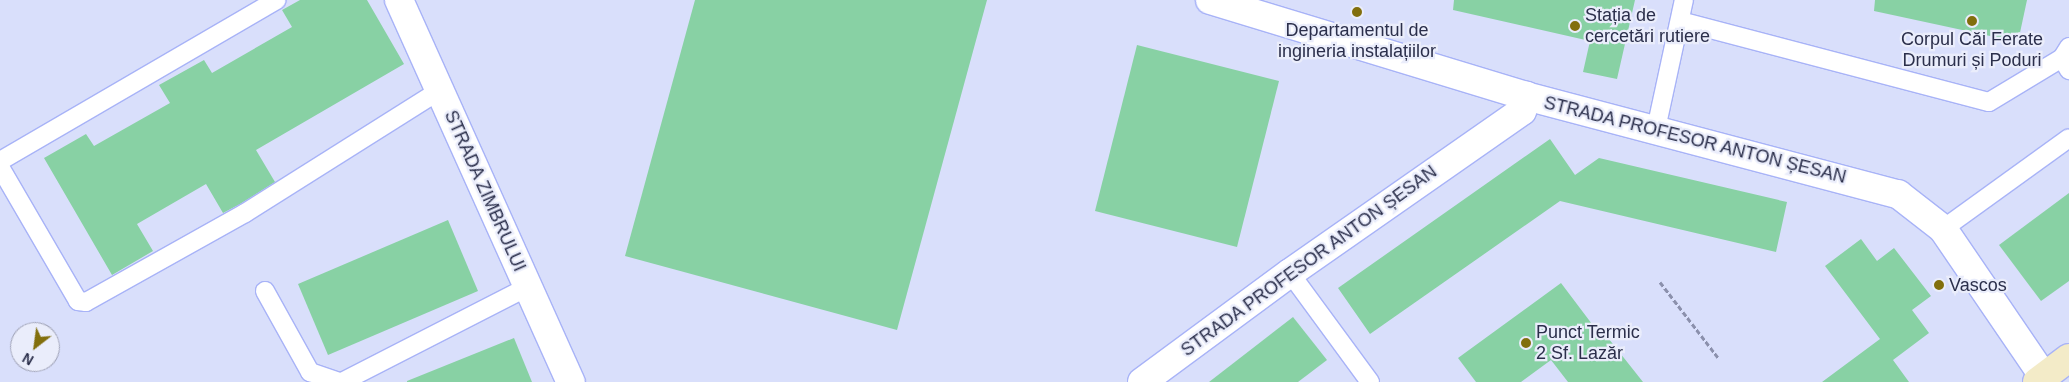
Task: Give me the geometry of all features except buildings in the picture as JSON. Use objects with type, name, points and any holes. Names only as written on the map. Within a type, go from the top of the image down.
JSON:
[{"type":"main road","points":[[2041,379],[2069,358]]},
{"type":"street","name":"STRADA ZIMBRULUI","points":[[399,0],[571,382]]},
{"type":"street","points":[[1210,0],[1526,96]]},
{"type":"street","name":"STRADA PROFESOR ANTON ȘESAN","points":[[1142,382],[1290,272],[1522,111],[1526,96],[1898,194],[1943,229],[2041,379]]},
{"type":"lane","points":[[0,161],[277,0]]},
{"type":"lane","points":[[1656,129],[1684,0]]},
{"type":"lane","points":[[1680,21],[1989,102],[2067,58]]},
{"type":"lane","points":[[0,167],[78,301],[86,302],[245,213],[439,91]]},
{"type":"lane","points":[[1943,229],[2069,138]]},
{"type":"lane","points":[[1290,272],[1370,382]]},
{"type":"lane","points":[[265,291],[310,372],[340,382],[528,287]]},
{"type":"path","points":[[1660,282],[1719,359]]},
{"type":"place","name":"Departamentul de ingineria instalațiilor","points":[[1357,12]]},
{"type":"place","name":"Corpul Căi Ferate Drumuri și Poduri","points":[[1972,21]]},
{"type":"place","name":"Stația de cercetări rutiere","points":[[1575,26]]},
{"type":"place","name":"Vascos","points":[[1939,285]]},
{"type":"place","name":"Punct Termic 2 Sf. Lazăr","points":[[1526,343]]}]
